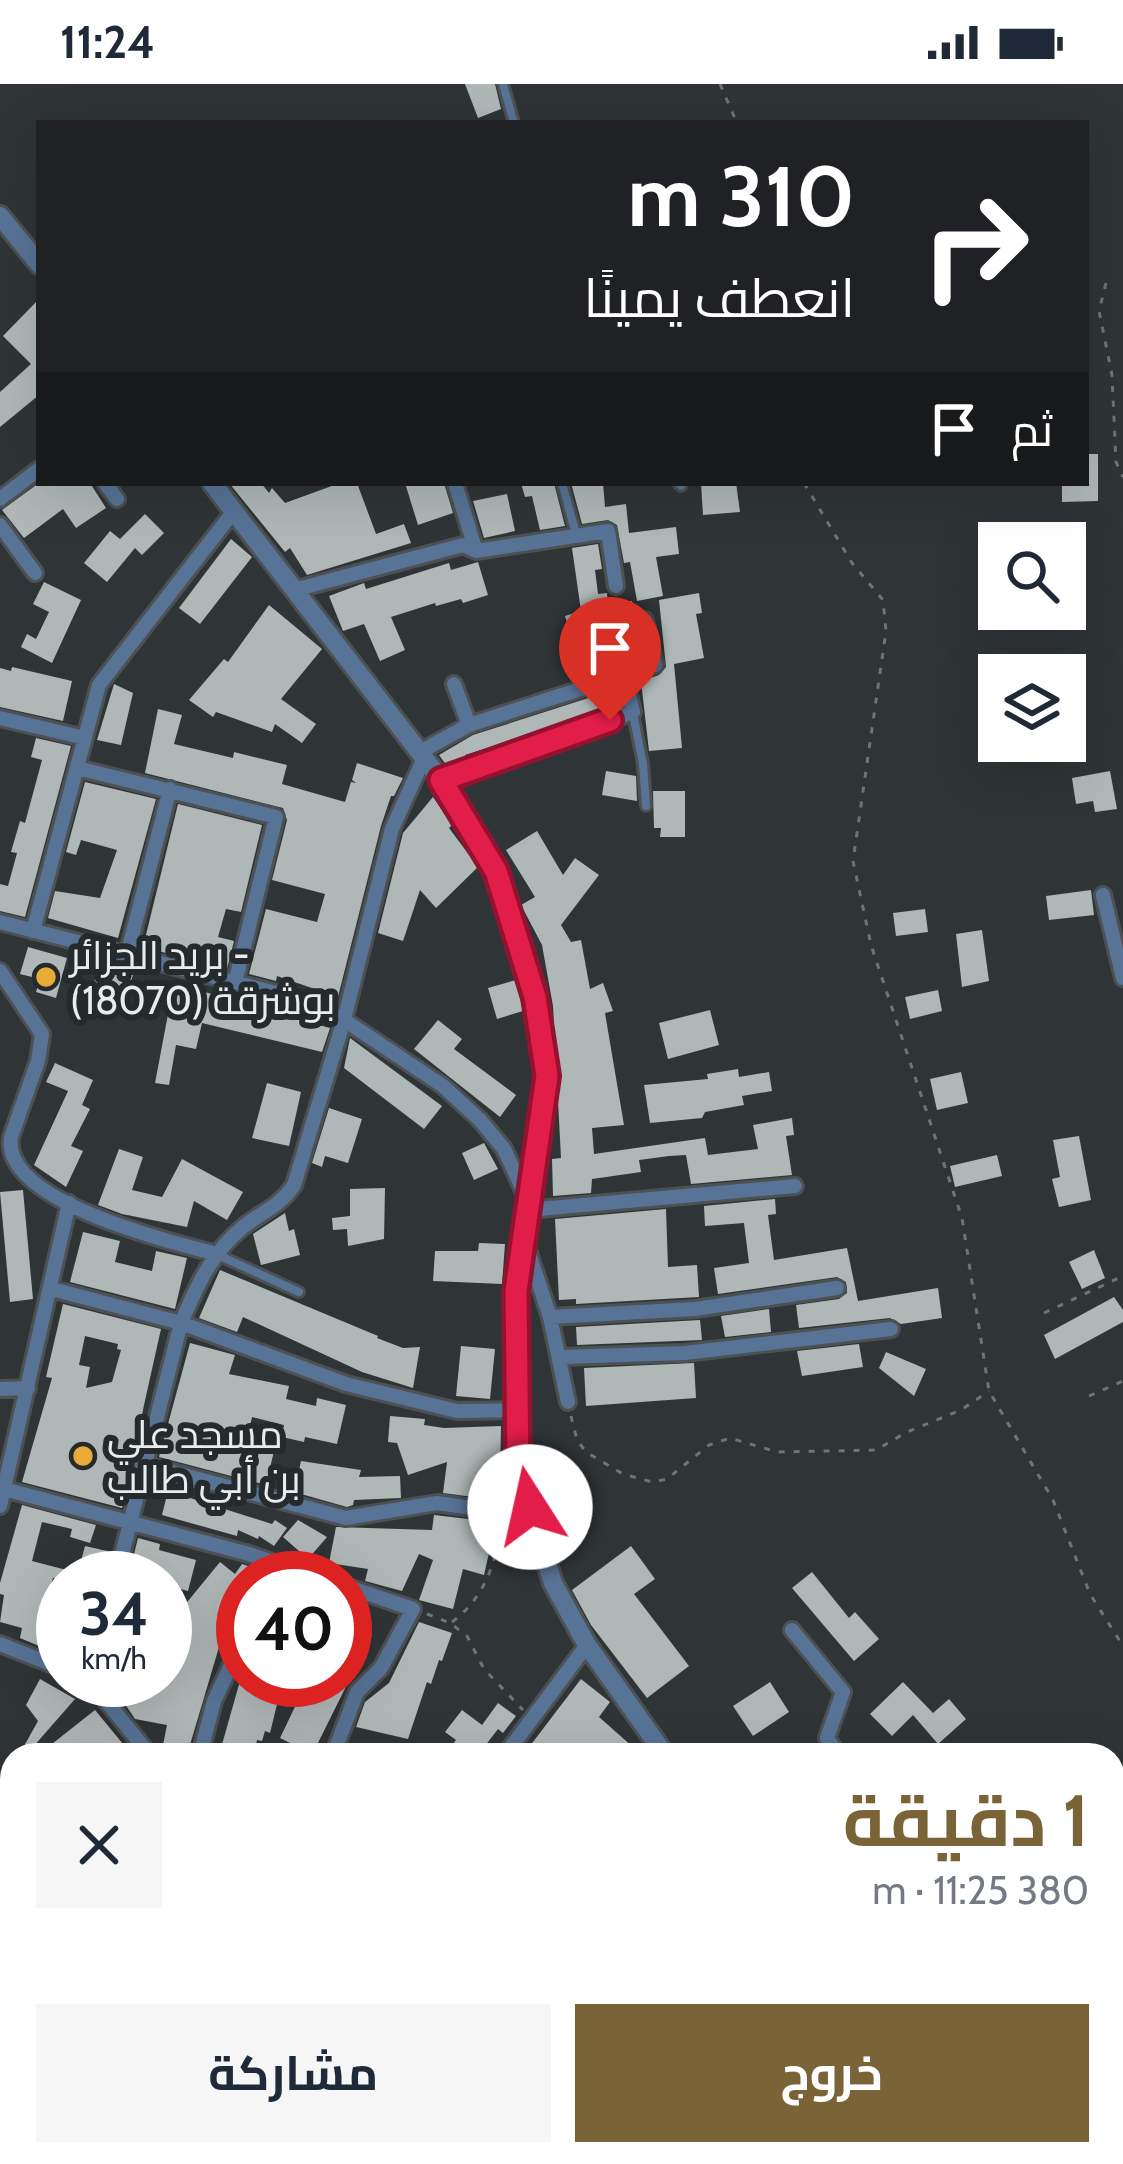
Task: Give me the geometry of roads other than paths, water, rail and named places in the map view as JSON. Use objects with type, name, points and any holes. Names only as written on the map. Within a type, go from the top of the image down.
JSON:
[{"type":"street","points":[[0,216],[36,260]]},
{"type":"street","points":[[0,499],[36,471]]},
{"type":"street","points":[[106,486],[117,499]]},
{"type":"street","points":[[214,486],[441,780],[496,871],[535,997],[547,1076],[516,1291],[518,1472],[553,1583],[587,1645],[656,1743]]},
{"type":"street","points":[[456,486],[476,551]]},
{"type":"street","points":[[33,931],[99,685],[234,511]]},
{"type":"street","points":[[0,525],[34,572]]},
{"type":"street","points":[[294,590],[463,545],[476,551],[608,531],[616,586]]},
{"type":"street","points":[[122,1551],[181,1323],[206,1266],[241,1228],[283,1202],[294,1185],[344,1020],[392,829],[422,755],[469,725],[656,665],[645,620]]},
{"type":"street","points":[[441,780],[633,712],[624,674]]},
{"type":"street","points":[[454,684],[469,725]]},
{"type":"street","points":[[0,718],[85,738]]},
{"type":"street","points":[[77,768],[276,817],[235,983]]},
{"type":"street","points":[[127,955],[170,789]]},
{"type":"street","points":[[1103,895],[1123,978]]},
{"type":"street","points":[[0,922],[288,996],[344,1020],[443,1086],[480,1120],[504,1149],[529,1207]]},
{"type":"street","points":[[0,970],[42,1034],[38,1061],[11,1137],[11,1158],[69,1203],[117,1227],[217,1254]]},
{"type":"street","points":[[529,1207],[795,1186]]},
{"type":"street","points":[[0,1506],[69,1203]]},
{"type":"street","points":[[524,1239],[550,1317],[568,1402]]},
{"type":"street","points":[[550,1317],[694,1309],[837,1288]]},
{"type":"street","points":[[52,1289],[181,1323],[346,1384],[457,1411],[520,1410]]},
{"type":"street","points":[[561,1358],[685,1353],[891,1329]]},
{"type":"street","points":[[0,1389],[28,1388]]},
{"type":"street","points":[[142,1464],[346,1518],[437,1503],[486,1510],[518,1472]]},
{"type":"street","points":[[4,1489],[129,1520],[221,1551]]},
{"type":"street","points":[[372,1595],[413,1609],[372,1678]]},
{"type":"street","points":[[792,1630],[843,1692],[827,1738],[830,1743]]},
{"type":"street","points":[[0,1644],[36,1659]]},
{"type":"street","points":[[514,1743],[587,1645]]},
{"type":"street","points":[[203,1743],[216,1697]]},
{"type":"street","points":[[111,1707],[140,1743]]},
{"type":"street","points":[[338,1743],[351,1707]]},
{"type":"lane","points":[[503,84],[513,120]]},
{"type":"lane","points":[[563,486],[576,534]]},
{"type":"lane","points":[[633,712],[646,806]]},
{"type":"lane","points":[[217,1254],[299,1292]]},
{"type":"place","name":"بريد الجزائر - بوشرقة (18070)","points":[[46,977]]},
{"type":"place","name":"مسجد علي بن أبي طالب","points":[[83,1456]]}]
